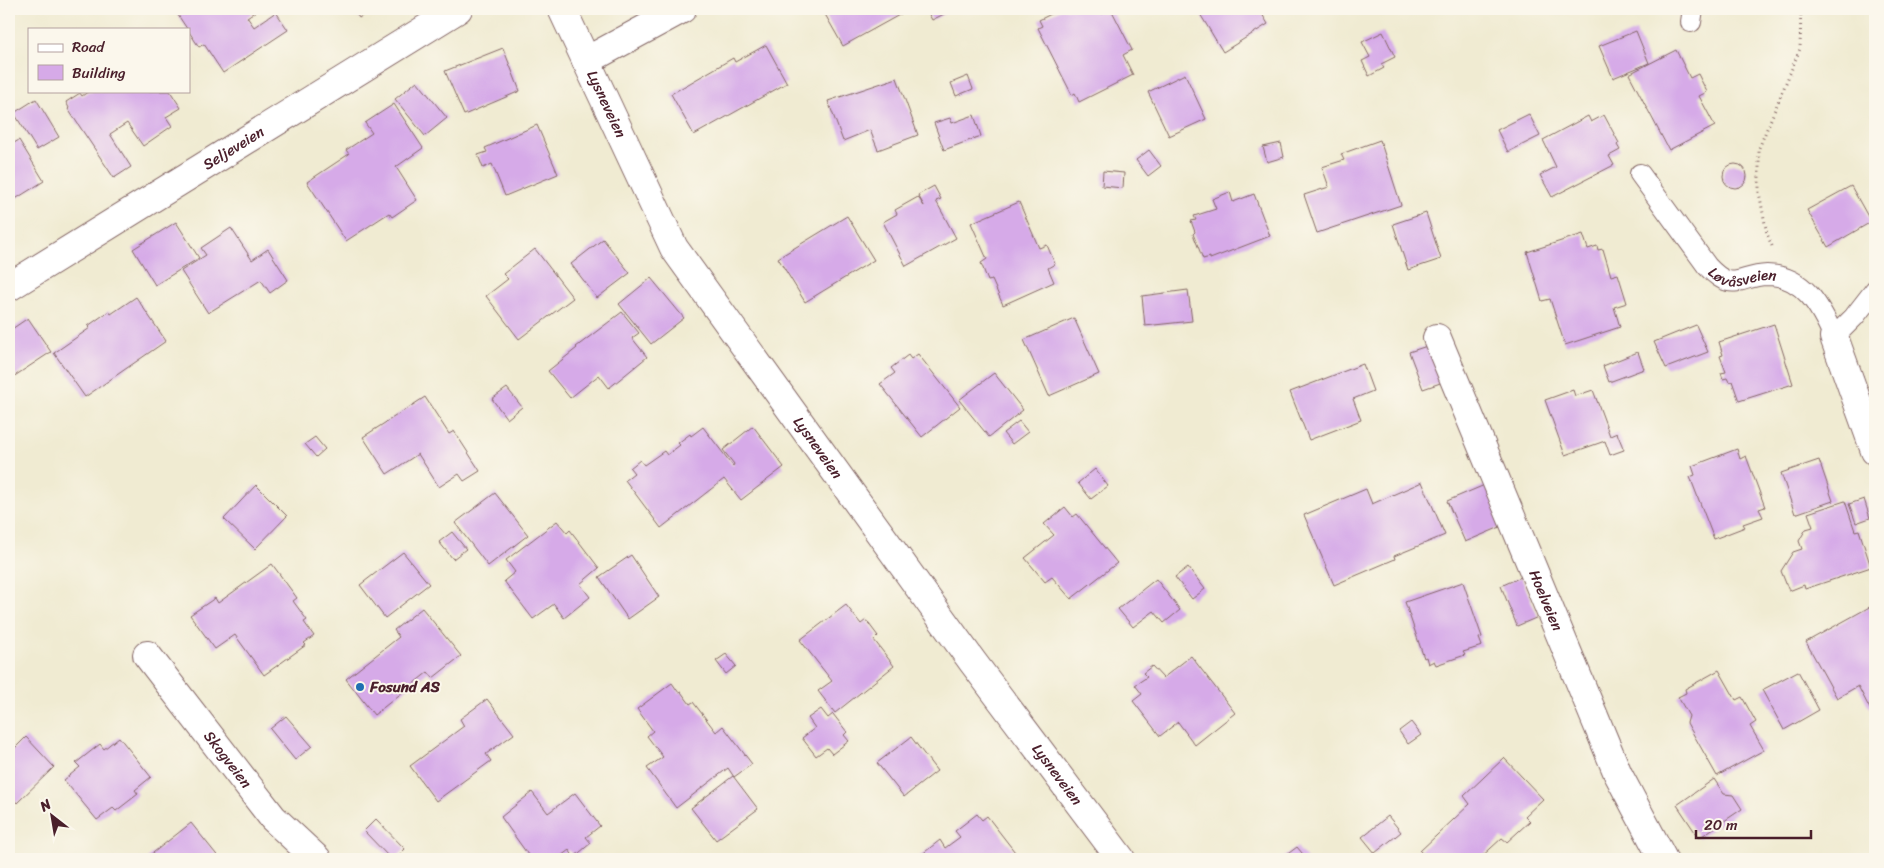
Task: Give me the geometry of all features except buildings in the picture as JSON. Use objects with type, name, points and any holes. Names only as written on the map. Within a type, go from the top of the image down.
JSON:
[{"type":"street","name":"Seljeveien","points":[[9,287],[458,9]]},
{"type":"street","name":"Lysneveien","points":[[562,9],[674,248],[972,661],[1121,859]]},
{"type":"street","points":[[586,61],[682,9]]},
{"type":"street","name":"Løvåsveien","points":[[1834,337],[1875,451]]},
{"type":"street","name":"Hoelveien","points":[[1437,338],[1618,774],[1663,859]]},
{"type":"street","name":"Skogveien","points":[[147,655],[273,818],[317,859]]},
{"type":"lane","name":"Løvåsveien","points":[[1640,174],[1716,276],[1721,280],[1734,282],[1766,275],[1785,276],[1810,294],[1823,312],[1834,337]]},
{"type":"lane","points":[[1834,337],[1854,318],[1875,290]]},
{"type":"path","points":[[1785,276],[1767,234],[1759,192],[1759,148],[1800,49],[1801,9]]},
{"type":"place","name":"Fosund AS","points":[[360,687]]}]
